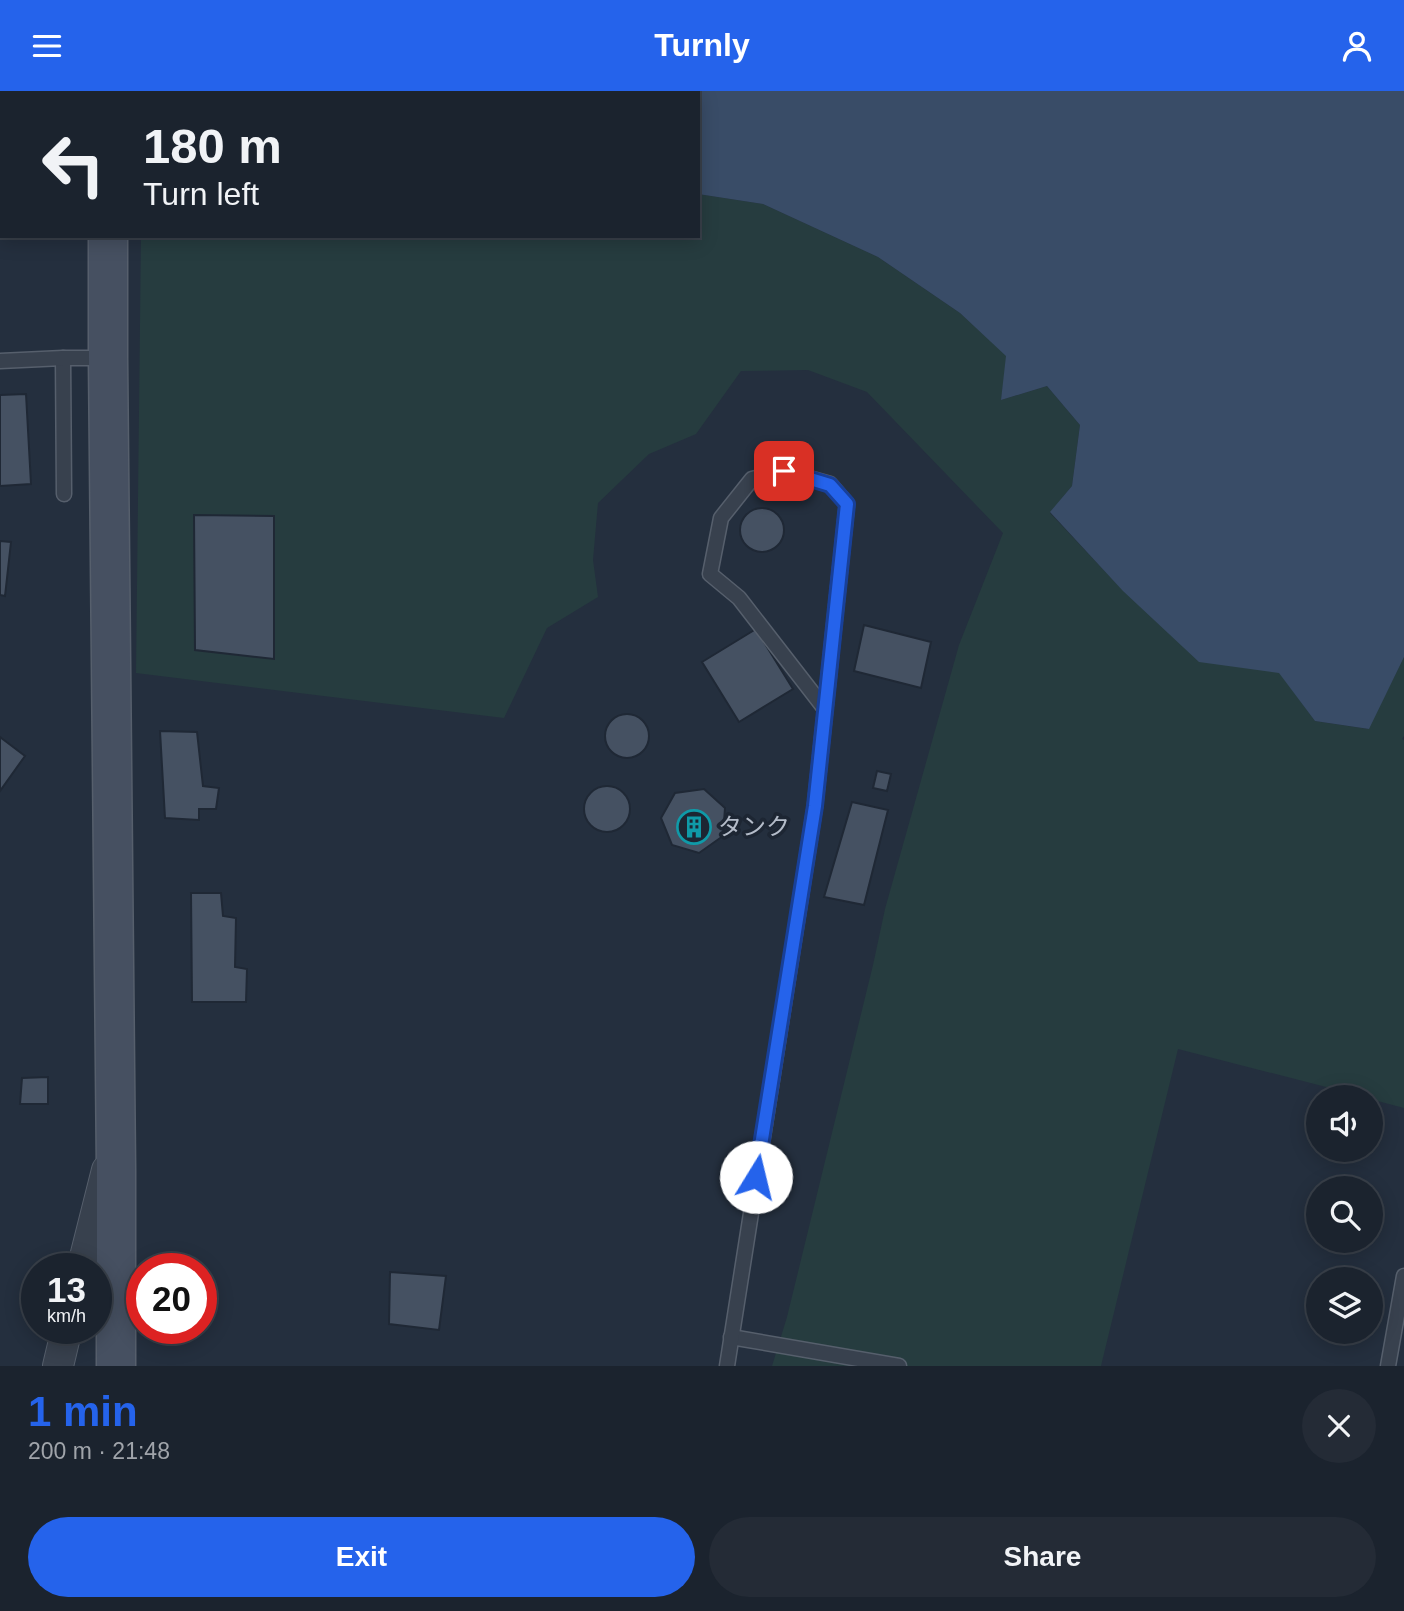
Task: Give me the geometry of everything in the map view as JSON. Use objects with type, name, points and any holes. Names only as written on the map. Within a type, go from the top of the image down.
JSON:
[{"type":"main road","points":[[108,238],[116,1366]]},
{"type":"street","points":[[86,1253],[115,1135]]},
{"type":"street","points":[[58,1366],[63,1344]]},
{"type":"lane","points":[[63,358],[64,494]]},
{"type":"lane","points":[[0,361],[108,358]]},
{"type":"lane","points":[[727,1366],[815,806],[847,504],[830,485],[784,471],[752,479],[721,518],[710,574],[739,599],[825,709]]},
{"type":"lane","points":[[1388,1366],[1404,1276]]},
{"type":"lane","points":[[731,1337],[899,1366]]},
{"type":"green space","points":[[700,194],[763,204],[878,257],[960,313],[1007,356],[1001,400],[1047,386],[1080,425],[1072,486],[1050,513],[1116,583],[1280,673],[1315,721],[1368,729],[1404,657],[1404,1108],[1383,1102],[1383,1085],[1318,1085],[1178,1049],[1101,1366],[772,1366],[787,1317],[885,909],[959,645],[1003,533],[867,392],[808,370],[741,371],[696,434],[649,454],[598,503],[593,560],[598,597],[547,628],[504,718],[136,673],[141,238],[700,238]]},
{"type":"water","points":[[700,91],[1404,91],[1404,657],[1369,729],[1315,721],[1279,673],[1199,662],[1123,591],[1050,512],[1072,486],[1080,425],[1047,386],[1001,400],[1006,356],[960,313],[878,257],[763,204],[700,194]]},
{"type":"building","points":[[26,394],[31,484],[0,486],[0,395]]},
{"type":"building","points":[[762,508],[778,514],[784,530],[778,546],[762,552],[746,546],[740,530],[746,514]]},
{"type":"building","points":[[194,515],[274,516],[274,659],[195,650]]},
{"type":"building","points":[[0,541],[11,542],[5,596],[0,595]]},
{"type":"building","points":[[864,625],[931,642],[921,688],[854,671]]},
{"type":"building","points":[[756,629],[793,689],[739,722],[702,662]]},
{"type":"building","points":[[627,714],[636,715],[643,720],[648,727],[648,745],[643,752],[636,757],[627,758],[618,757],[611,752],[606,745],[605,736],[606,727],[611,720],[618,715]]},
{"type":"building","points":[[160,731],[197,732],[203,786],[219,788],[216,809],[199,809],[199,820],[165,818]]},
{"type":"building","points":[[0,737],[25,756],[0,791]]},
{"type":"building","points":[[877,771],[891,774],[887,791],[873,788]]},
{"type":"building","points":[[607,786],[623,793],[630,809],[623,825],[607,832],[591,825],[584,809],[591,793]]},
{"type":"building","name":"タンク","points":[[704,789],[725,808],[723,836],[699,853],[672,845],[661,818],[675,793]]},
{"type":"building","points":[[852,802],[888,810],[864,905],[824,897]]},
{"type":"building","points":[[191,893],[221,893],[223,916],[236,918],[235,967],[247,969],[246,1002],[192,1002]]},
{"type":"building","points":[[48,1077],[48,1104],[20,1104],[22,1078]]},
{"type":"building","points":[[390,1272],[446,1276],[439,1330],[389,1324]]},
{"type":"place","name":"タンク","points":[[694,827]]},
{"type":"route","points":[[756,1177],[815,806],[847,504],[830,485],[784,471]]}]
